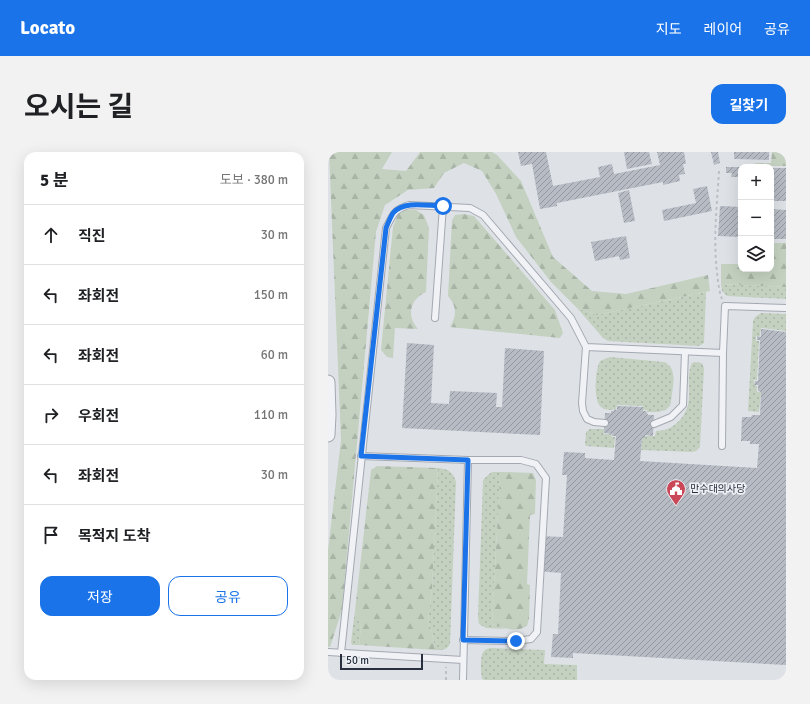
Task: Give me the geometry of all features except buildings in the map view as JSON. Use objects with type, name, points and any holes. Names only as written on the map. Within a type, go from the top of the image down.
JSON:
[{"type":"street","points":[[328,382],[330,415],[328,435]]},
{"type":"lane","points":[[341,653],[386,228],[394,213],[400,208],[410,205],[470,208],[483,215],[571,318],[586,347],[582,403],[583,411],[587,419],[594,422],[605,423]]},
{"type":"lane","points":[[435,318],[443,206]]},
{"type":"lane","points":[[722,446],[725,306],[786,308]]},
{"type":"lane","points":[[586,347],[723,353]]},
{"type":"lane","points":[[654,424],[671,417],[683,405],[685,352]]},
{"type":"lane","points":[[361,456],[468,460],[521,460],[536,464],[546,478],[537,632],[531,639],[516,641],[463,640]]},
{"type":"lane","points":[[463,680],[468,460]]},
{"type":"lane","points":[[328,652],[463,660]]},
{"type":"path","points":[[720,171],[714,233],[719,292],[725,306]]},
{"type":"path","points":[[446,680],[447,659]]},
{"type":"green space","points":[[329,152],[392,152],[382,169],[406,171],[420,152],[492,152],[497,155],[521,181],[553,257],[592,291],[626,294],[708,275],[710,291],[597,315],[577,308],[551,282],[516,237],[496,194],[482,171],[464,163],[444,173],[434,188],[408,190],[385,205],[376,232],[342,610],[330,647],[328,647],[328,550],[341,440]]},
{"type":"green space","points":[[772,152],[786,152],[786,166],[774,166],[774,164],[755,164],[771,163]]},
{"type":"green space","points":[[404,210],[416,210],[424,215],[429,228],[426,292],[413,303],[411,313],[412,319],[418,329],[395,328],[393,358],[387,357],[381,350],[393,227],[398,214]]},
{"type":"green space","points":[[464,214],[474,216],[555,310],[563,333],[560,338],[450,327],[455,315],[453,304],[448,296],[452,220],[455,215]]},
{"type":"green space","points":[[774,243],[786,243],[786,287],[721,284],[721,264],[738,264],[738,272],[774,272]]},
{"type":"green space","points":[[721,284],[786,287],[786,299],[727,296],[722,291]]},
{"type":"green space","points":[[706,292],[704,343],[699,346],[608,341],[603,338],[577,308],[597,315]]},
{"type":"green space","points":[[761,313],[786,314],[786,331],[761,328],[760,336],[756,336],[756,341],[759,341],[757,380],[754,380],[754,385],[757,386],[757,392],[761,392],[759,412],[748,411],[753,321],[755,317]]},
{"type":"green space","points":[[610,357],[664,362],[669,365],[672,369],[674,380],[671,403],[667,409],[662,411],[647,412],[647,410],[643,410],[643,406],[617,405],[616,409],[613,410],[601,407],[598,403],[596,392],[598,365],[600,361]]},
{"type":"green space","points":[[692,363],[702,363],[704,368],[700,447],[696,451],[692,452],[641,450],[642,438],[645,438],[645,436],[655,436],[656,431],[665,430],[671,427],[684,415],[689,400],[690,370]]},
{"type":"green space","points":[[590,429],[604,429],[604,434],[611,434],[612,437],[615,437],[614,448],[586,446],[586,432]]},
{"type":"green space","points":[[377,466],[438,468],[432,589],[428,620],[435,650],[359,645],[361,627],[355,610],[371,470]]},
{"type":"green space","points":[[438,468],[445,469],[450,472],[456,482],[450,644],[444,650],[435,650],[428,620],[432,589]]},
{"type":"green space","points":[[492,472],[508,472],[500,476],[492,624],[506,629],[486,628],[479,624],[478,617],[483,480]]},
{"type":"green space","points":[[508,472],[533,473],[536,480],[535,514],[530,515],[527,584],[530,585],[529,619],[527,626],[518,629],[505,628],[492,624],[500,475]]},
{"type":"green space","points":[[355,610],[361,627],[359,645],[352,645],[351,642]]},
{"type":"green space","points":[[491,648],[545,650],[544,664],[577,665],[577,680],[482,679],[482,655],[485,650]]},
{"type":"place","name":"만수대의사당","points":[[676,506]]},
{"type":"route","points":[[443,206],[410,205],[400,208],[394,213],[386,228],[361,456],[468,460],[463,640],[516,641]]}]
